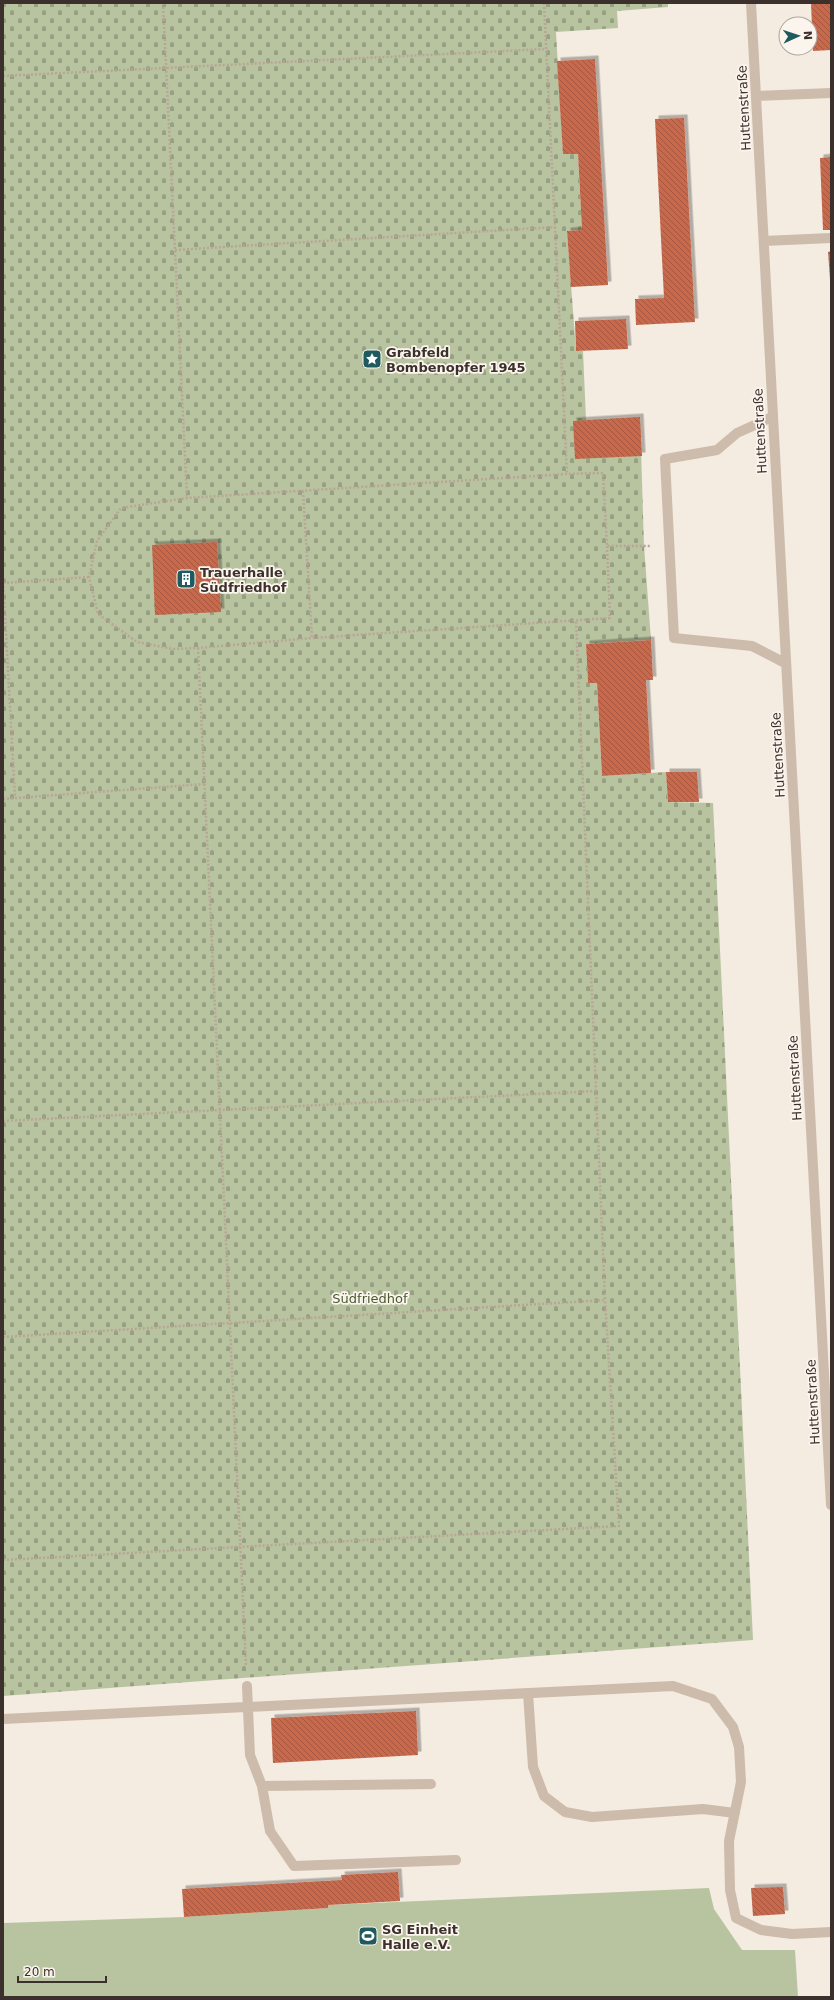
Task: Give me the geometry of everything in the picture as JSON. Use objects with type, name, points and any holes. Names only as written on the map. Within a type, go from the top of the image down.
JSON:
[{"type":"street","name":"Huttenstraße","points":[[751,3],[831,1505]]},
{"type":"street","points":[[756,96],[831,93]]},
{"type":"street","points":[[764,241],[831,238]]},
{"type":"street","points":[[772,417],[737,433],[717,450],[665,459],[668,545],[674,638],[752,646],[785,663]]},
{"type":"street","points":[[247,1686],[250,1755],[262,1786],[270,1831],[294,1866],[456,1860]]},
{"type":"street","points":[[3,1719],[673,1686],[712,1699],[733,1727],[739,1747],[741,1782],[729,1841],[730,1890],[736,1918],[761,1930],[792,1934],[831,1932]]},
{"type":"street","points":[[528,1693],[533,1767],[544,1796],[565,1812],[592,1817],[703,1809],[735,1814]]},
{"type":"street","points":[[262,1786],[431,1784]]},
{"type":"path","points":[[163,3],[187,498]]},
{"type":"path","points":[[544,3],[567,474]]},
{"type":"path","points":[[3,76],[546,48]]},
{"type":"path","points":[[175,250],[555,227]]},
{"type":"path","points":[[602,473],[610,618],[173,649],[137,642],[98,614],[89,577],[97,541],[120,508],[187,498],[567,474],[602,473]]},
{"type":"path","points":[[303,491],[312,638]]},
{"type":"path","points":[[607,546],[668,545]]},
{"type":"path","points":[[3,583],[89,577]]},
{"type":"path","points":[[3,578],[15,798]]},
{"type":"path","points":[[3,1560],[619,1526],[596,1091],[576,620]]},
{"type":"path","points":[[198,648],[247,1686]]},
{"type":"path","points":[[3,799],[204,784]]},
{"type":"path","points":[[3,1121],[596,1091]]},
{"type":"path","points":[[3,1337],[606,1300]]},
{"type":"green space","name":"Südfriedhof","points":[[3,3],[668,3],[668,7],[617,11],[618,28],[556,32],[563,154],[578,154],[582,230],[567,231],[576,351],[583,351],[586,420],[640,417],[644,546],[651,640],[586,644],[588,683],[597,683],[602,776],[666,772],[668,802],[713,803],[753,1640],[3,1696]]},
{"type":"green space","name":"SG Einheit Halle e.V.","points":[[709,1888],[714,1909],[742,1950],[795,1950],[798,1997],[3,1997],[3,1923],[184,1917],[328,1908],[328,1905]]},
{"type":"building","points":[[811,3],[831,3],[831,50],[818,51],[818,16],[812,16]]},
{"type":"building","points":[[595,59],[608,285],[571,287],[567,231],[582,230],[578,154],[563,154],[557,61]]},
{"type":"building","points":[[684,118],[695,322],[636,325],[635,299],[664,298],[655,119]]},
{"type":"building","points":[[831,157],[831,230],[823,230],[820,158]]},
{"type":"building","points":[[831,251],[831,279],[830,279],[828,252]]},
{"type":"building","points":[[626,319],[628,349],[576,351],[575,321]]},
{"type":"building","points":[[640,417],[642,456],[575,459],[573,421]]},
{"type":"building","name":"Trauerhalle Südfriedhof","points":[[217,542],[221,612],[155,615],[152,545]]},
{"type":"building","points":[[651,640],[653,680],[646,680],[651,773],[602,776],[597,683],[588,683],[586,644]]},
{"type":"building","points":[[666,772],[697,772],[699,802],[668,802]]},
{"type":"building","points":[[416,1711],[418,1755],[273,1763],[271,1718]]},
{"type":"building","points":[[398,1872],[400,1901],[328,1905],[328,1908],[184,1917],[182,1889],[342,1880],[341,1875]]},
{"type":"building","points":[[783,1887],[785,1914],[753,1916],[751,1888]]},
{"type":"place","name":"Grabfeld Bombenopfer 1945","points":[[372,359]]},
{"type":"place","name":"Trauerhalle Südfriedhof","points":[[186,579]]},
{"type":"place","name":"SG Einheit Halle e.V.","points":[[368,1936]]}]
